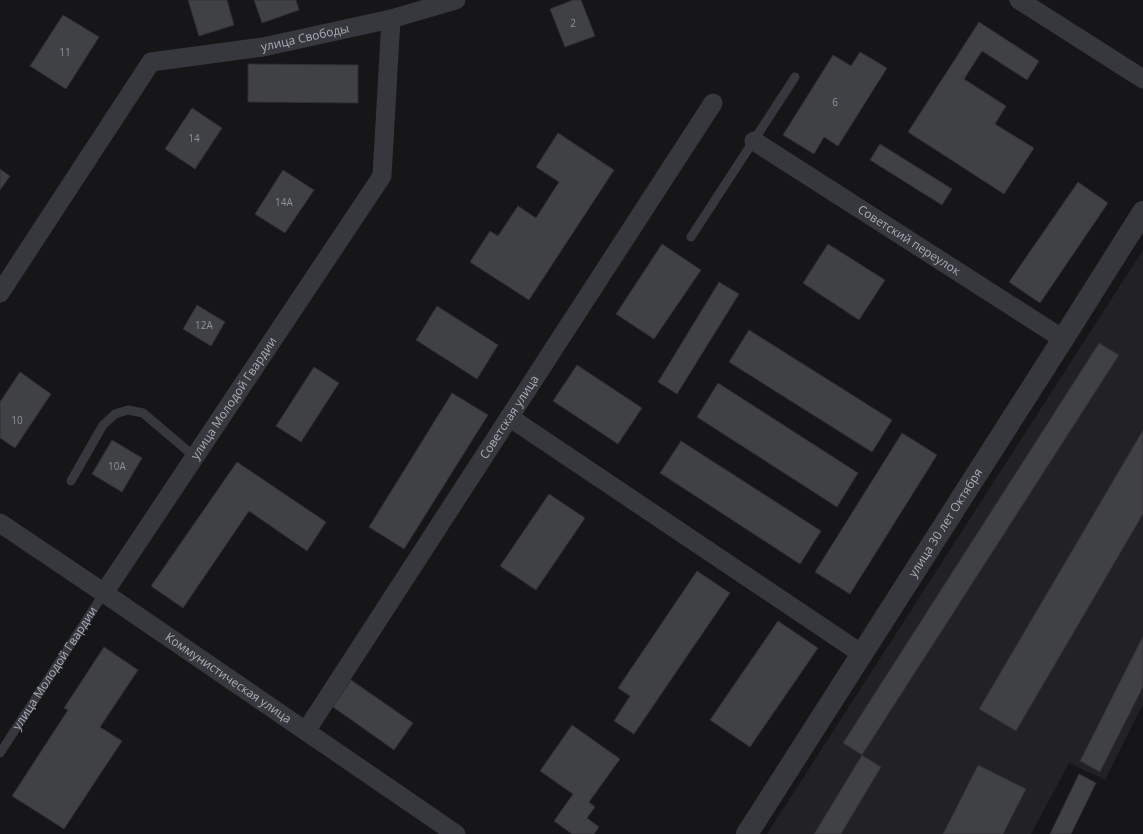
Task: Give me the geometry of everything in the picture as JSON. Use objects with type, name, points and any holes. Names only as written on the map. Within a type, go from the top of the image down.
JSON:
[{"type":"street","name":"улица Свободы","points":[[0,293],[151,62],[263,47],[391,19],[456,0]]},
{"type":"street","points":[[1019,0],[1143,79]]},
{"type":"street","name":"улица Молодой Гвардии","points":[[104,593],[382,176],[391,19]]},
{"type":"street","name":"Советская улица","points":[[306,731],[713,103]]},
{"type":"street","name":"Советский переулок","points":[[754,141],[1063,339]]},
{"type":"street","name":"улица 30 лет Октября","points":[[747,834],[1143,212]]},
{"type":"street","points":[[509,417],[862,654]]},
{"type":"street","name":"Коммунистическая улица","points":[[0,523],[456,834]]},
{"type":"lane","points":[[691,237],[795,77]]},
{"type":"lane","points":[[71,481],[104,425],[115,414],[128,410],[143,413],[195,457]]},
{"type":"lane","name":"улица Молодой Гвардии","points":[[0,753],[104,593]]},
{"type":"shaded area","points":[[1143,250],[1143,704],[1105,780],[1069,763],[1031,834],[767,834]]},
{"type":"building","points":[[188,0],[227,0],[234,25],[199,36]]},
{"type":"building","points":[[254,0],[296,0],[299,10],[262,23]]},
{"type":"building","points":[[573,0],[581,0],[595,36],[565,47],[550,9]]},
{"type":"building","points":[[63,15],[99,37],[66,89],[30,66]]},
{"type":"building","points":[[979,22],[1039,61],[1027,80],[982,51],[964,79],[1006,106],[995,124],[1034,148],[1004,194],[908,132]]},
{"type":"building","points":[[860,52],[887,68],[838,146],[824,137],[814,154],[783,135],[833,55],[851,66]]},
{"type":"building","points":[[248,64],[358,65],[358,103],[248,102]]},
{"type":"building","points":[[192,108],[222,128],[195,169],[165,149]]},
{"type":"building","points":[[558,133],[614,170],[529,300],[470,262],[490,231],[498,236],[518,206],[536,218],[559,182],[536,167]]},
{"type":"building","points":[[880,144],[952,189],[942,205],[870,160]]},
{"type":"building","points":[[0,169],[10,176],[0,190]]},
{"type":"building","points":[[283,170],[314,190],[285,233],[255,214]]},
{"type":"building","points":[[1078,182],[1108,203],[1040,303],[1009,282]]},
{"type":"building","points":[[662,244],[701,270],[654,339],[616,314]]},
{"type":"building","points":[[828,244],[885,280],[859,320],[803,283]]},
{"type":"building","points":[[719,282],[739,294],[677,394],[658,382]]},
{"type":"building","points":[[197,305],[225,322],[211,346],[183,329]]},
{"type":"building","points":[[437,306],[498,345],[477,379],[416,340]]},
{"type":"building","points":[[749,330],[892,420],[872,452],[729,362]]},
{"type":"building","points":[[1099,343],[1119,355],[862,755],[843,743]]},
{"type":"building","points":[[577,365],[642,408],[618,444],[553,401]]},
{"type":"building","points":[[314,367],[339,383],[301,442],[276,426]]},
{"type":"building","points":[[20,372],[51,394],[15,448],[0,438],[0,402]]},
{"type":"building","points":[[718,383],[858,473],[837,507],[697,417]]},
{"type":"building","points":[[452,393],[488,415],[404,549],[369,527]]},
{"type":"building","points":[[1143,430],[1143,514],[1016,731],[979,709]]},
{"type":"building","points":[[902,433],[937,455],[850,594],[815,572]]},
{"type":"building","points":[[112,440],[142,458],[122,492],[92,474]]},
{"type":"building","points":[[681,441],[821,531],[800,564],[660,473]]},
{"type":"building","points":[[237,462],[326,522],[307,551],[249,511],[183,608],[151,586]]},
{"type":"building","points":[[549,494],[585,518],[536,590],[500,566]]},
{"type":"building","points":[[697,571],[730,593],[634,734],[614,721],[630,696],[618,688]]},
{"type":"building","points":[[778,621],[818,648],[750,747],[710,720]]},
{"type":"building","points":[[1143,636],[1143,687],[1100,772],[1080,761]]},
{"type":"building","points":[[104,647],[138,670],[100,727],[122,741],[64,829],[12,796],[68,710],[64,708]]},
{"type":"building","points":[[351,680],[413,723],[394,750],[333,707]]},
{"type":"building","points":[[572,725],[620,759],[589,802],[595,807],[587,818],[599,827],[594,834],[572,834],[554,821],[573,794],[540,771]]},
{"type":"building","points":[[862,755],[881,767],[841,834],[814,834]]},
{"type":"building","points":[[978,765],[1026,789],[1003,834],[943,834]]},
{"type":"building","points":[[1079,774],[1096,783],[1071,834],[1050,834]]}]
